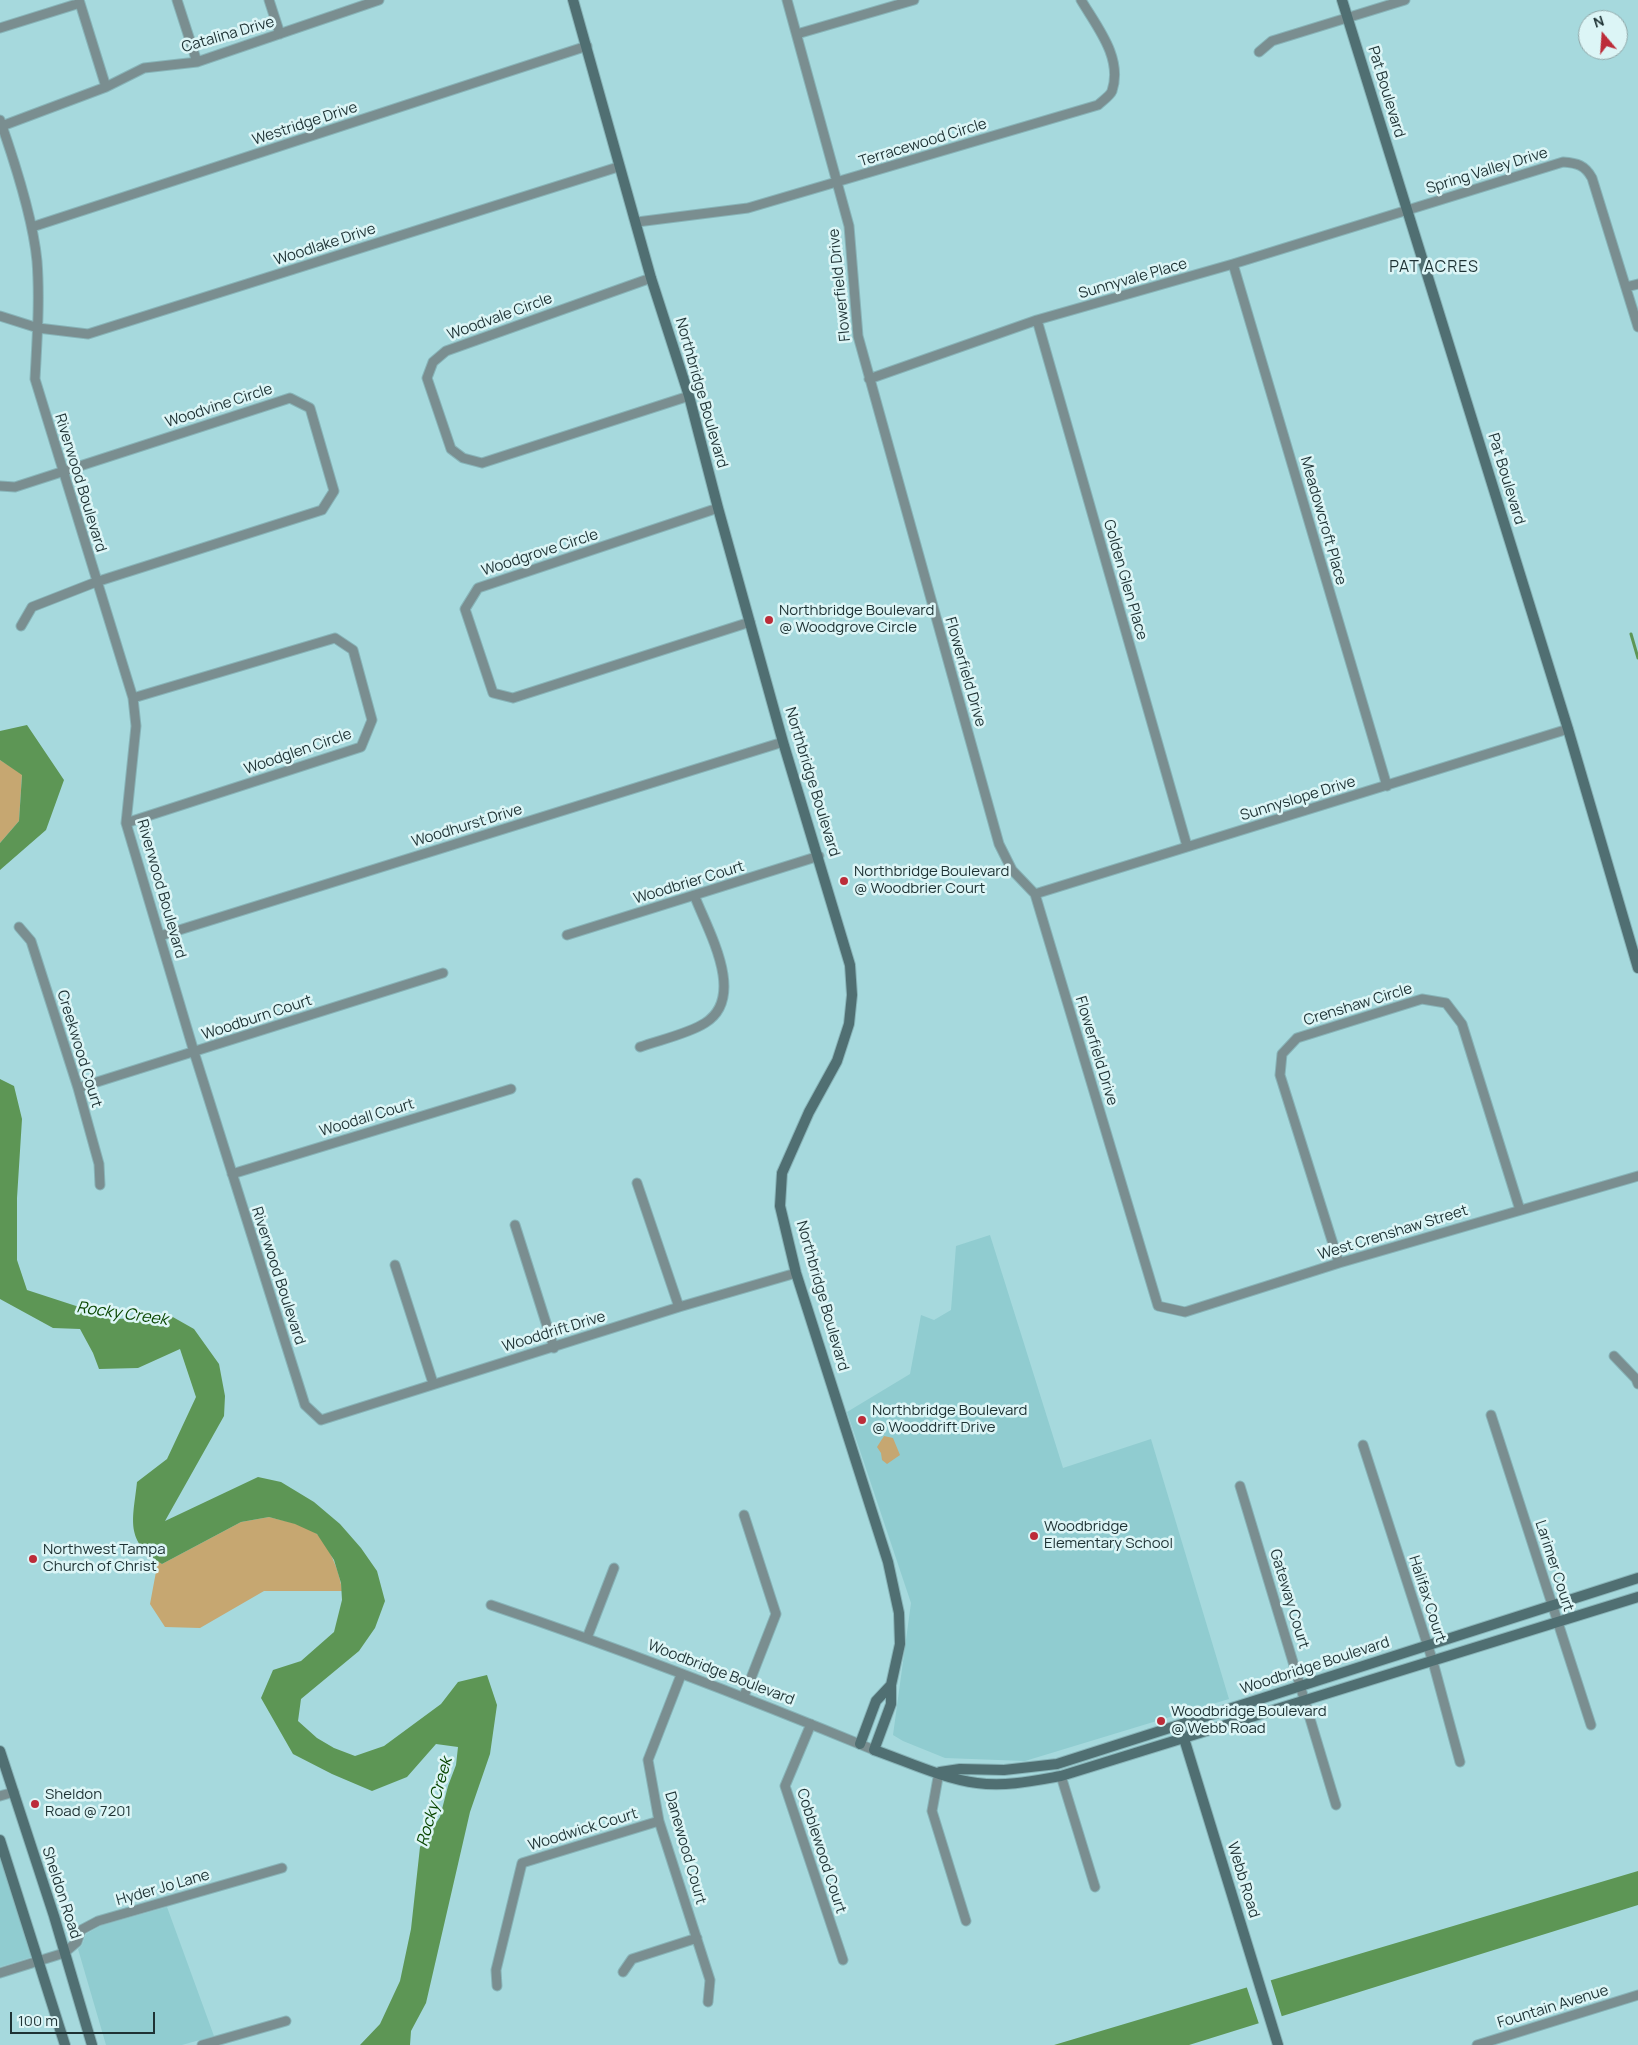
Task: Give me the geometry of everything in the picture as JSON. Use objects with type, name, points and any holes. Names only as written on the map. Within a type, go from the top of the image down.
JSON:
[{"type":"street","points":[[177,0],[197,62]]},
{"type":"street","points":[[269,0],[280,34]]},
{"type":"street","name":"Catalina Drive","points":[[1,123],[106,87],[144,68],[197,62],[378,0]]},
{"type":"street","name":"Northbridge Boulevard","points":[[573,0],[587,46],[618,167],[637,222],[651,278],[689,396],[783,742],[819,856],[850,965],[852,995],[849,1024],[838,1061],[809,1112],[782,1173],[780,1206],[796,1273],[895,1590],[899,1613],[900,1644],[891,1684],[890,1704],[874,1750]]},
{"type":"street","name":"Flowerfield Drive","points":[[787,0],[798,34],[836,184],[849,226],[858,336],[999,844],[1012,870],[1035,894],[1158,1306]]},
{"type":"street","points":[[798,34],[914,0]]},
{"type":"street","name":"Terracewood Circle","points":[[637,222],[748,208],[836,184],[1098,105],[1111,92],[1115,68],[1104,36],[1081,0]]},
{"type":"street","name":"Pat Boulevard","points":[[1342,0],[1568,729],[1638,968]]},
{"type":"street","points":[[1259,52],[1272,41],[1404,0]]},
{"type":"street","points":[[0,28],[79,1],[106,87]]},
{"type":"street","name":"Westridge Drive","points":[[32,227],[587,46]]},
{"type":"street","name":"Riverwood Boulevard","points":[[1,123],[32,227],[37,260],[38,328],[34,380],[132,698],[136,726],[126,824],[194,1052],[305,1405],[321,1420]]},
{"type":"street","name":"Spring Valley Drive","points":[[1407,210],[1563,162],[1577,163],[1587,169],[1592,178],[1638,327]]},
{"type":"street","name":"Woodlake Drive","points":[[0,316],[38,328],[88,334],[618,167]]},
{"type":"street","name":"Sunnyvale Place","points":[[869,379],[1037,320],[1233,264],[1407,210]]},
{"type":"street","name":"Meadowcroft Place","points":[[1233,264],[1387,786]]},
{"type":"street","name":"Woodvale Circle","points":[[651,278],[446,351],[433,362],[427,378],[451,449],[463,458],[482,463],[689,396]]},
{"type":"street","points":[[1626,287],[1638,284]]},
{"type":"street","name":"Golden Glen Place","points":[[1037,320],[1187,846]]},
{"type":"street","name":"Woodvine Circle","points":[[0,486],[15,487],[290,398],[310,408],[334,491],[322,510],[96,582],[32,607],[21,626]]},
{"type":"street","name":"Woodgrove Circle","points":[[718,508],[478,588],[465,609],[493,693],[514,698],[750,622]]},
{"type":"street","name":"Woodglen Circle","points":[[126,824],[362,747],[372,720],[353,650],[335,638],[132,698]]},
{"type":"street","name":"Sunnyslope Drive","points":[[1035,894],[1568,729]]},
{"type":"street","name":"Woodhurst Drive","points":[[160,936],[783,742]]},
{"type":"street","name":"Woodbrier Court","points":[[567,935],[695,897],[819,856]]},
{"type":"street","points":[[640,1047],[704,1024],[719,1012],[725,995],[723,969],[695,897]]},
{"type":"street","name":"Creekwood Court","points":[[19,927],[31,941],[78,1088],[99,1164],[100,1185]]},
{"type":"street","name":"Woodburn Court","points":[[78,1088],[443,973]]},
{"type":"street","name":"Crenshaw Circle","points":[[1340,1262],[1280,1076],[1282,1054],[1296,1038],[1422,1000],[1446,1003],[1462,1024],[1520,1210]]},
{"type":"street","name":"Woodall Court","points":[[232,1174],[511,1089]]},
{"type":"street","name":"West Crenshaw Street","points":[[1158,1306],[1185,1312],[1340,1262],[1638,1176]]},
{"type":"street","points":[[638,1183],[679,1307]]},
{"type":"street","points":[[515,1225],[554,1348]]},
{"type":"street","points":[[395,1265],[433,1383]]},
{"type":"street","name":"Wooddrift Drive","points":[[321,1420],[433,1383],[554,1348],[679,1307],[796,1273]]},
{"type":"street","points":[[1614,1356],[1636,1379],[1638,1384]]},
{"type":"street","name":"Larimer Court","points":[[1490,1415],[1591,1725]]},
{"type":"street","name":"Halifax Court","points":[[1363,1445],[1433,1662],[1460,1762]]},
{"type":"street","name":"Gateway Court","points":[[1240,1486],[1306,1700],[1336,1805]]},
{"type":"street","points":[[744,1515],[776,1614],[744,1696]]},
{"type":"street","points":[[587,1638],[614,1568]]},
{"type":"street","name":"Woodbridge Boulevard","points":[[939,1772],[960,1769],[1004,1770],[1056,1764],[1638,1578]]},
{"type":"street","name":"Woodbridge Boulevard","points":[[491,1605],[587,1638],[681,1675],[744,1696],[874,1750],[976,1783],[1006,1785],[1061,1776],[1638,1597]]},
{"type":"street","name":"Danewood Court","points":[[681,1675],[648,1760],[660,1821],[710,1980],[708,2002]]},
{"type":"street","name":"Northbridge Boulevard","points":[[860,1744],[876,1701],[891,1684]]},
{"type":"street","name":"Cobblewood Court","points":[[811,1724],[785,1786],[843,1960]]},
{"type":"street","name":"Webb Road","points":[[1179,1724],[1278,2045]]},
{"type":"street","name":"Sheldon Road","points":[[0,1751],[92,2045]]},
{"type":"street","points":[[939,1772],[932,1811],[966,1920]]},
{"type":"street","points":[[1061,1776],[1095,1887]]},
{"type":"street","points":[[0,1796],[14,1792]]},
{"type":"street","name":"Woodwick Court","points":[[497,1986],[496,1970],[522,1862],[660,1821]]},
{"type":"street","points":[[0,1840],[65,2045]]},
{"type":"street","name":"Hyder Jo Lane","points":[[64,1953],[78,1942],[81,1930],[98,1921],[282,1868]]},
{"type":"street","points":[[623,1972],[632,1959],[697,1938]]},
{"type":"street","points":[[0,1972],[64,1953]]},
{"type":"street","name":"Fountain Avenue","points":[[1477,2045],[1638,1996]]},
{"type":"street","points":[[202,2045],[286,2021]]},
{"type":"shaded area","points":[[27,725],[64,780],[46,830],[0,870],[0,843],[19,821],[22,775],[0,760],[0,731]]},
{"type":"shaded area","points":[[0,760],[22,774],[19,821],[0,843]]},
{"type":"shaded area","points":[[0,1079],[14,1086],[22,1119],[17,1198],[17,1260],[27,1290],[116,1319],[171,1316],[194,1329],[219,1364],[225,1396],[224,1416],[165,1521],[258,1477],[281,1482],[314,1502],[340,1524],[361,1548],[377,1571],[385,1601],[375,1628],[359,1651],[301,1699],[298,1721],[317,1738],[334,1748],[355,1756],[384,1746],[441,1704],[458,1682],[487,1675],[497,1705],[490,1754],[470,1812],[426,2003],[411,2031],[410,2045],[360,2045],[380,2024],[400,1981],[411,1929],[420,1847],[440,1817],[456,1765],[458,1747],[436,1744],[407,1777],[372,1791],[332,1774],[293,1754],[261,1698],[273,1670],[301,1661],[334,1632],[342,1600],[341,1583],[334,1560],[317,1534],[295,1524],[269,1517],[241,1522],[162,1564],[142,1547],[136,1538],[133,1519],[137,1482],[167,1459],[196,1397],[180,1349],[138,1368],[99,1369],[80,1329],[53,1328],[0,1299]]},
{"type":"shaded area","name":"Woodbridge Elementary School","points":[[990,1235],[1063,1468],[1151,1439],[1229,1699],[1025,1761],[945,1758],[893,1735],[911,1603],[847,1412],[910,1374],[921,1315],[934,1320],[951,1310],[956,1246]]},
{"type":"shaded area","points":[[884,1436],[893,1438],[900,1455],[887,1464],[882,1460],[881,1453],[877,1447]]},
{"type":"shaded area","points":[[269,1517],[300,1525],[317,1534],[326,1545],[334,1561],[342,1591],[264,1591],[200,1628],[165,1627],[150,1604],[158,1561],[162,1564],[241,1522]]},
{"type":"shaded area","points":[[0,1856],[32,1957],[0,1967]]},
{"type":"shaded area","points":[[1638,1871],[1638,1905],[1276,2018],[1265,1982]]},
{"type":"shaded area","points":[[167,1907],[214,2036],[182,2045],[106,2045],[78,1949],[82,1945],[86,1934],[100,1926]]},
{"type":"shaded area","points":[[1255,1985],[1266,2021],[1189,2045],[1054,2045]]},
{"type":"pier","points":[[1270,1978],[1282,2017],[1274,2019],[1262,1981]]},
{"type":"pier","points":[[1255,1983],[1269,2021],[1259,2024],[1246,1985]]},
{"type":"waterway","points":[[1631,634],[1638,658]]},
{"type":"place","name":"Northbridge Boulevard @ Woodgrove Circle","points":[[769,620]]},
{"type":"place","name":"Northbridge Boulevard @ Woodbrier Court","points":[[844,881]]},
{"type":"place","name":"Northbridge Boulevard @ Wooddrift Drive","points":[[862,1420]]},
{"type":"place","name":"Woodbridge Elementary School","points":[[1034,1536]]},
{"type":"place","name":"Northwest Tampa Church of Christ","points":[[33,1559]]},
{"type":"place","name":"Woodbridge Boulevard @ Webb Road","points":[[1161,1721]]},
{"type":"place","name":"Sheldon Road @ 7201","points":[[35,1804]]},
{"type":"district","name":"PAT ACRES","points":[[1434,268]]},
{"type":"water label","name":"Rocky Creek","points":[[122,1314]]},
{"type":"water label","name":"Rocky Creek","points":[[435,1802]]}]
